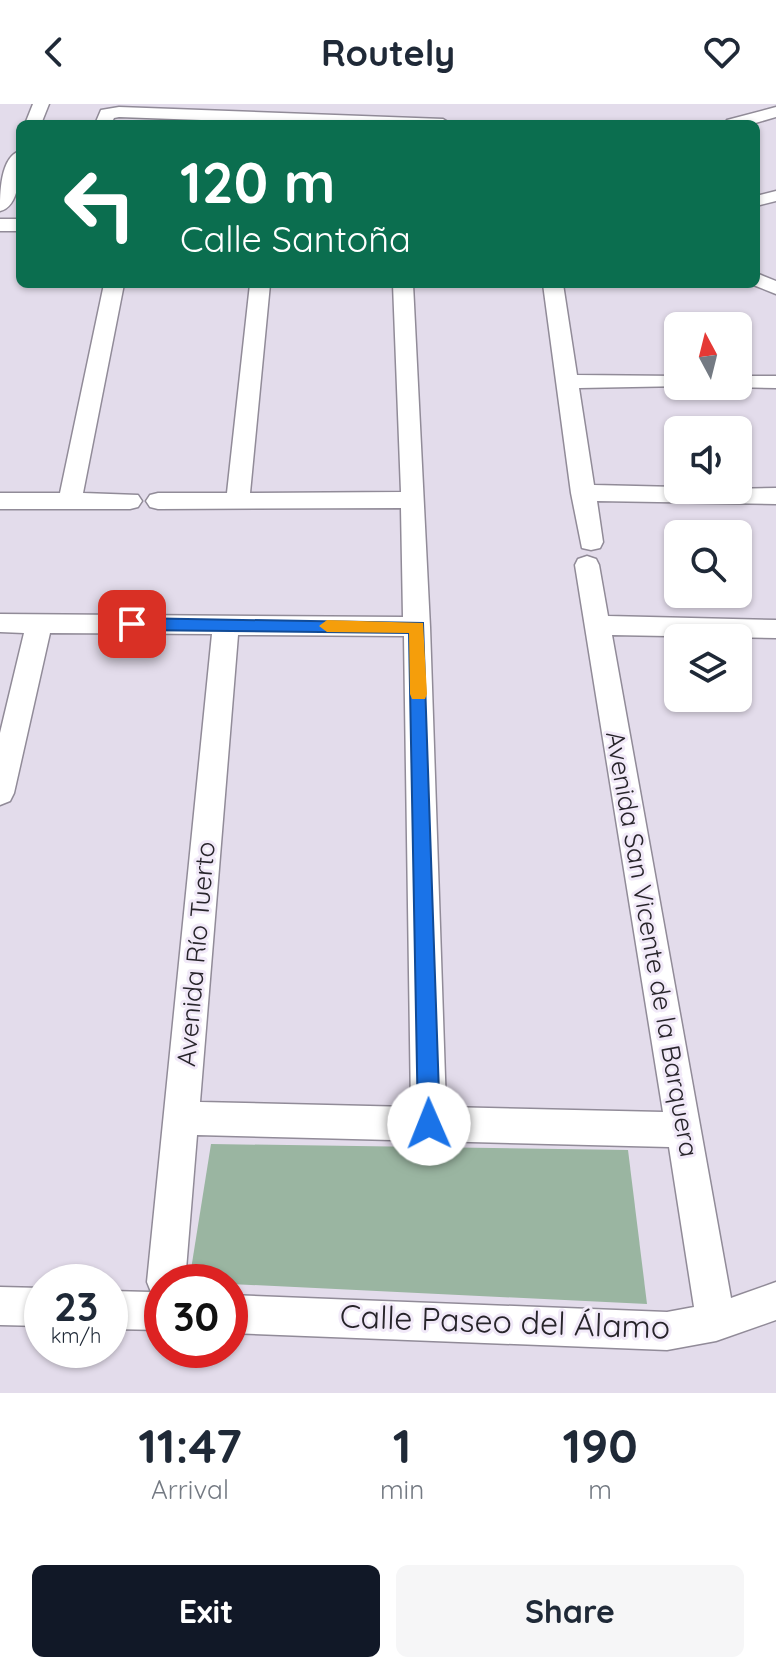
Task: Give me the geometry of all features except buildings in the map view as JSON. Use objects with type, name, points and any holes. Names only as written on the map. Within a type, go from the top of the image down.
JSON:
[{"type":"street","points":[[105,120],[107,114],[119,112],[312,120]]},
{"type":"street","points":[[747,120],[776,112]]},
{"type":"street","points":[[0,206],[16,166]]},
{"type":"street","points":[[70,501],[113,288]]},
{"type":"street","points":[[238,500],[260,288]]},
{"type":"street","points":[[403,288],[417,627],[429,1124]]},
{"type":"street","name":"Avenida San Vicente de la Barquera","points":[[554,288],[583,493],[597,625],[716,1322]]},
{"type":"street","points":[[567,381],[664,382]]},
{"type":"street","points":[[752,382],[776,382]]},
{"type":"street","points":[[583,493],[776,496]]},
{"type":"street","points":[[158,501],[413,500]]},
{"type":"street","points":[[0,501],[130,501]]},
{"type":"street","points":[[0,623],[417,627]]},
{"type":"street","points":[[0,793],[39,623]]},
{"type":"street","name":"Avenida Río Tuerto","points":[[168,1264],[226,625]]},
{"type":"street","points":[[597,625],[776,629]]},
{"type":"street","points":[[181,1118],[683,1130]]},
{"type":"street","name":"Calle Paseo del Álamo","points":[[248,1315],[667,1331],[716,1322],[776,1301]]},
{"type":"street","points":[[0,1306],[24,1307]]},
{"type":"green space","points":[[211,1144],[628,1150],[647,1304],[248,1285],[248,1264],[192,1264]]},
{"type":"slow traffic","points":[[327,626],[417,627],[418,694]]},
{"type":"route","points":[[132,624],[417,627],[429,1124]]}]
